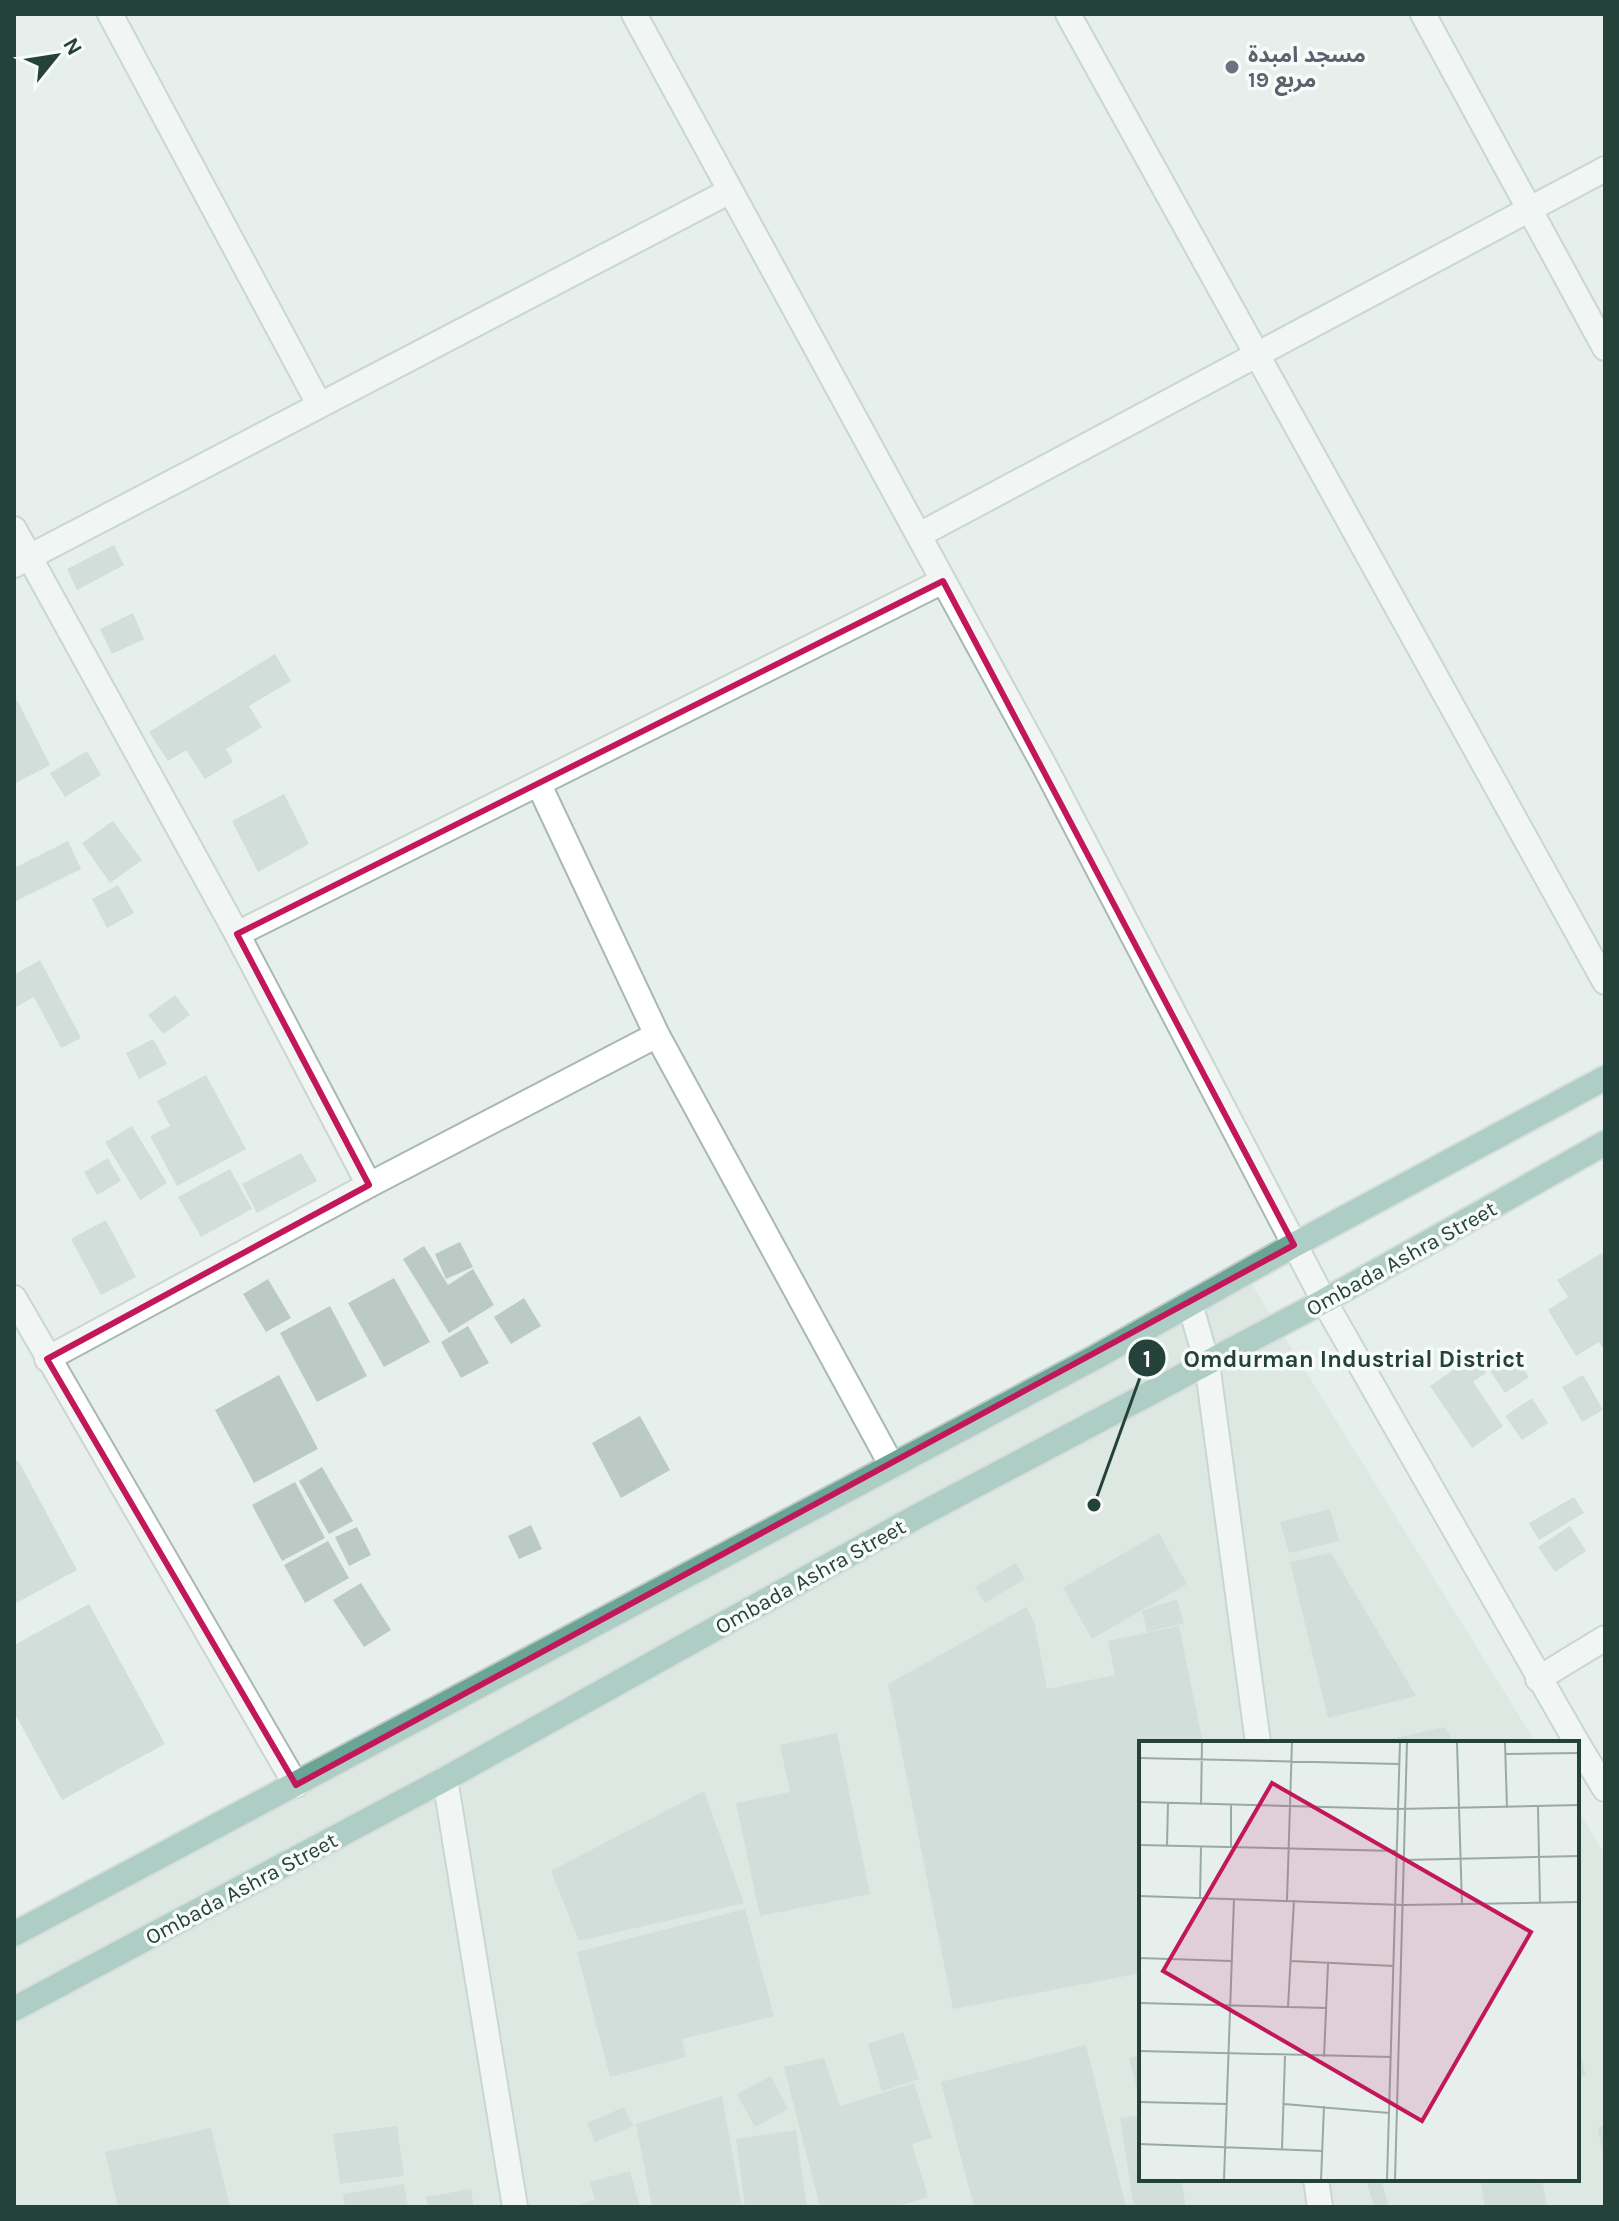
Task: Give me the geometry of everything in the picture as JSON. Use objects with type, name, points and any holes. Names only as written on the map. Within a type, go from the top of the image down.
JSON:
[{"type":"main road","points":[[14,1934],[892,1466],[1605,1078]]},
{"type":"main road","name":"Ombada Ashra Street","points":[[14,2009],[445,1779],[916,1517],[1324,1301],[1605,1143]]},
{"type":"street","points":[[110,14],[319,404]]},
{"type":"street","points":[[634,14],[1045,767],[1324,1301],[1576,1741]]},
{"type":"street","points":[[1068,14],[1605,982]]},
{"type":"street","points":[[1423,14],[1605,348]]},
{"type":"street","points":[[919,535],[1260,356],[1605,169]]},
{"type":"street","points":[[21,561],[730,191]]},
{"type":"street","points":[[14,529],[21,561],[237,934],[369,1185]]},
{"type":"street","points":[[237,934],[943,581]]},
{"type":"street","points":[[539,785],[657,1035],[892,1466]]},
{"type":"street","points":[[47,1359],[369,1185],[657,1035]]},
{"type":"street","points":[[14,1298],[296,1785]]},
{"type":"street","points":[[1190,1304],[1207,1363],[1258,1741]]},
{"type":"street","points":[[1538,1679],[1605,1638]]},
{"type":"street","points":[[1579,1746],[1605,1789]]},
{"type":"street","points":[[445,1779],[515,2207]]},
{"type":"street","points":[[1316,2181],[1320,2207]]},
{"type":"highlighted area","points":[[943,581],[1294,1245],[296,1785],[47,1359],[369,1185],[237,934]]},
{"type":"shaded area","points":[[1241,1267],[1535,1741],[1139,1741],[1139,2181],[1579,2181],[1579,1812],[1605,1854],[1605,2207],[14,2207],[14,1927]]},
{"type":"building","points":[[114,545],[124,565],[77,590],[67,569]]},
{"type":"building","points":[[133,613],[144,639],[112,654],[100,629]]},
{"type":"building","points":[[275,654],[291,681],[249,706],[262,727],[226,749],[233,762],[205,779],[186,750],[168,761],[149,732]]},
{"type":"building","points":[[17,700],[50,765],[14,784],[14,702]]},
{"type":"building","points":[[87,751],[101,775],[65,797],[50,773]]},
{"type":"building","points":[[284,794],[309,844],[258,872],[232,821]]},
{"type":"building","points":[[113,821],[142,860],[110,883],[82,843]]},
{"type":"building","points":[[68,841],[81,869],[14,902],[14,868]]},
{"type":"building","points":[[118,885],[134,913],[107,928],[92,899]]},
{"type":"building","points":[[40,960],[81,1038],[61,1048],[34,997],[14,1008],[14,975]]},
{"type":"building","points":[[175,995],[190,1015],[163,1034],[148,1015]]},
{"type":"building","points":[[153,1039],[167,1064],[139,1079],[126,1053]]},
{"type":"building","points":[[206,1075],[246,1149],[177,1186],[150,1136],[170,1126],[157,1101]]},
{"type":"building","points":[[132,1126],[167,1183],[140,1200],[105,1142]]},
{"type":"building","points":[[301,1153],[317,1181],[257,1213],[242,1184]]},
{"type":"building","points":[[108,1158],[121,1181],[97,1195],[84,1172]]},
{"type":"building","points":[[230,1169],[252,1209],[201,1237],[178,1197]]},
{"type":"building","points":[[106,1220],[136,1277],[101,1295],[71,1239]]},
{"type":"building","points":[[460,1242],[473,1267],[446,1279],[435,1254]]},
{"type":"building","points":[[424,1246],[448,1285],[473,1269],[494,1305],[449,1333],[403,1259]]},
{"type":"building","points":[[1602,1253],[1605,1255],[1605,1352],[1599,1342],[1576,1356],[1548,1310],[1568,1297],[1557,1280]]},
{"type":"building","points":[[394,1278],[430,1342],[384,1367],[348,1303]]},
{"type":"building","points":[[268,1279],[291,1318],[266,1332],[243,1294]]},
{"type":"building","points":[[524,1298],[541,1326],[511,1344],[494,1317]]},
{"type":"building","points":[[330,1306],[367,1376],[317,1402],[280,1333]]},
{"type":"building","points":[[468,1326],[489,1363],[461,1378],[441,1342]]},
{"type":"building","points":[[1513,1354],[1529,1377],[1505,1393],[1489,1369]]},
{"type":"building","points":[[1474,1356],[1486,1373],[1473,1382],[1503,1426],[1472,1448],[1430,1386]]},
{"type":"building","points":[[279,1375],[318,1449],[254,1483],[215,1410]]},
{"type":"building","points":[[1583,1375],[1603,1410],[1582,1422],[1562,1387]]},
{"type":"building","points":[[1532,1398],[1548,1423],[1522,1440],[1505,1416]]},
{"type":"building","points":[[640,1416],[670,1470],[621,1498],[592,1443]]},
{"type":"building","points":[[18,1460],[77,1570],[14,1604],[14,1462]]},
{"type":"building","points":[[322,1467],[353,1521],[329,1534],[299,1481]]},
{"type":"building","points":[[295,1482],[325,1538],[282,1561],[252,1505]]},
{"type":"building","points":[[1574,1497],[1584,1513],[1539,1540],[1529,1523]]},
{"type":"building","points":[[1330,1509],[1339,1541],[1289,1553],[1280,1522]]},
{"type":"building","points":[[531,1525],[542,1549],[519,1559],[508,1536]]},
{"type":"building","points":[[1570,1526],[1586,1551],[1555,1572],[1538,1547]]},
{"type":"building","points":[[357,1527],[371,1555],[349,1566],[335,1537]]},
{"type":"building","points":[[1159,1533],[1187,1584],[1092,1639],[1063,1588]]},
{"type":"building","points":[[328,1541],[349,1578],[305,1603],[284,1565]]},
{"type":"building","points":[[1331,1553],[1416,1696],[1328,1718],[1290,1562]]},
{"type":"building","points":[[1016,1563],[1025,1579],[985,1603],[975,1587]]},
{"type":"building","points":[[361,1583],[391,1630],[364,1647],[333,1600]]},
{"type":"building","points":[[1177,1599],[1184,1623],[1147,1632],[1142,1611]]},
{"type":"building","points":[[89,1604],[165,1744],[62,1800],[14,1712],[14,1645]]},
{"type":"building","points":[[1026,1607],[1034,1621],[1047,1689],[1115,1675],[1108,1641],[1179,1626],[1203,1741],[1139,1741],[1139,1973],[953,2009],[888,1684]]},
{"type":"building","points":[[1445,1727],[1453,1741],[1382,1741]]},
{"type":"building","points":[[837,1733],[870,1894],[760,1916],[736,1803],[790,1792],[780,1745]]},
{"type":"building","points":[[704,1791],[744,1903],[579,1941],[551,1871]]},
{"type":"building","points":[[745,1909],[774,2016],[682,2039],[686,2057],[610,2077],[577,1952]]},
{"type":"building","points":[[903,2032],[919,2079],[882,2091],[868,2044]]},
{"type":"building","points":[[1086,2045],[1126,2207],[974,2207],[941,2082]]},
{"type":"building","points":[[1579,2050],[1586,2076],[1579,2078]]},
{"type":"building","points":[[1139,2056],[1139,2096],[1129,2058]]},
{"type":"building","points":[[824,2058],[840,2106],[914,2083],[932,2138],[912,2144],[928,2197],[895,2207],[820,2207],[784,2067]]},
{"type":"building","points":[[771,2076],[788,2109],[755,2127],[737,2094]]},
{"type":"building","points":[[722,2096],[742,2207],[652,2207],[636,2124]]},
{"type":"building","points":[[624,2107],[633,2126],[595,2142],[587,2123]]},
{"type":"building","points":[[1139,2115],[1139,2181],[1181,2181],[1186,2207],[1134,2207],[1120,2118]]},
{"type":"building","points":[[1605,2124],[1605,2159],[1603,2159],[1598,2128]]},
{"type":"building","points":[[397,2126],[404,2176],[340,2184],[333,2134]]},
{"type":"building","points":[[211,2128],[230,2207],[118,2207],[105,2152]]},
{"type":"building","points":[[796,2130],[807,2207],[745,2207],[736,2139]]},
{"type":"building","points":[[630,2171],[640,2207],[572,2207],[595,2200],[590,2182]]},
{"type":"building","points":[[1367,2181],[1382,2181],[1389,2207],[1374,2207]]},
{"type":"building","points":[[1480,2181],[1542,2181],[1547,2207],[1485,2207]]},
{"type":"building","points":[[404,2184],[408,2207],[345,2207],[343,2194]]},
{"type":"building","points":[[471,2189],[474,2207],[428,2207],[426,2197]]},
{"type":"place","name":"مسجد امبدة مربع 19","points":[[1232,67]]},
{"type":"place","name":"Omdurman Industrial District","points":[[1094,1505]]}]
